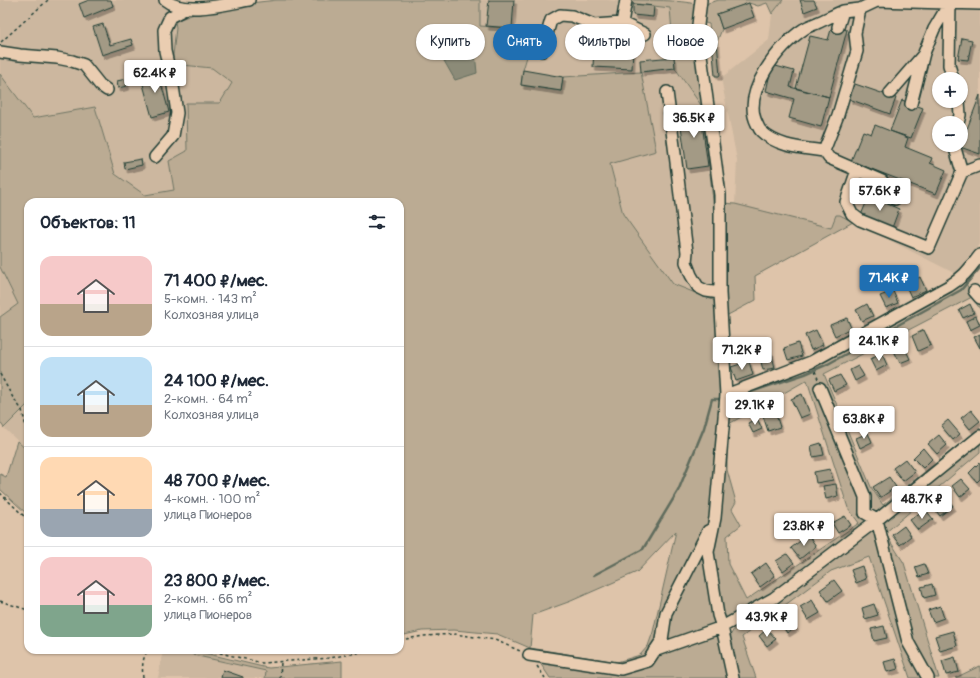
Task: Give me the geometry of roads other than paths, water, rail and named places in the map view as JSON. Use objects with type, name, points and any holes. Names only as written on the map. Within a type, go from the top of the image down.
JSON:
[{"type":"street","points":[[165,0],[169,4],[187,8],[198,8],[249,0]]},
{"type":"street","points":[[550,24],[551,20],[560,15],[572,16],[594,25],[622,23],[626,0]]},
{"type":"street","points":[[701,0],[698,26],[699,40],[720,195],[720,292],[726,395],[715,518],[708,552],[718,615],[733,678]]},
{"type":"street","points":[[895,199],[880,190],[882,181],[829,158],[824,151],[798,148],[782,144],[760,131],[753,117],[753,102],[757,86],[768,65],[786,44],[804,29],[843,11],[860,9],[877,1],[950,1],[980,4]]},
{"type":"street","points":[[911,104],[924,53],[934,29],[950,1]]},
{"type":"street","points":[[950,1],[949,65],[951,72]]},
{"type":"street","points":[[155,157],[173,136],[177,113],[173,86],[165,51],[164,30],[170,17],[187,8]]},
{"type":"street","points":[[824,151],[838,114],[857,51],[855,33],[860,9]]},
{"type":"street","points":[[838,28],[843,11]]},
{"type":"street","points":[[0,52],[57,58],[84,65],[100,85],[107,90]]},
{"type":"street","points":[[890,93],[924,53]]},
{"type":"street","points":[[667,92],[687,252],[686,262],[698,287],[706,291],[720,292]]},
{"type":"street","points":[[857,170],[846,202],[852,214],[860,220],[929,248],[962,172],[956,152]]},
{"type":"street","points":[[962,172],[980,165]]},
{"type":"street","points":[[726,395],[811,362],[935,294],[960,279],[968,272],[980,255]]},
{"type":"street","points":[[820,388],[865,496],[865,513],[877,520],[908,642],[928,678]]},
{"type":"street","points":[[654,651],[722,628],[774,598],[877,520],[980,436]]},
{"type":"street","points":[[529,655],[621,669],[648,661],[662,640],[666,613],[715,518]]},
{"type":"waterway","points":[[736,397],[805,374],[828,364],[961,290],[980,268]]},
{"type":"waterway","points":[[594,575],[643,549],[678,491],[704,428],[712,399],[723,399]]}]
